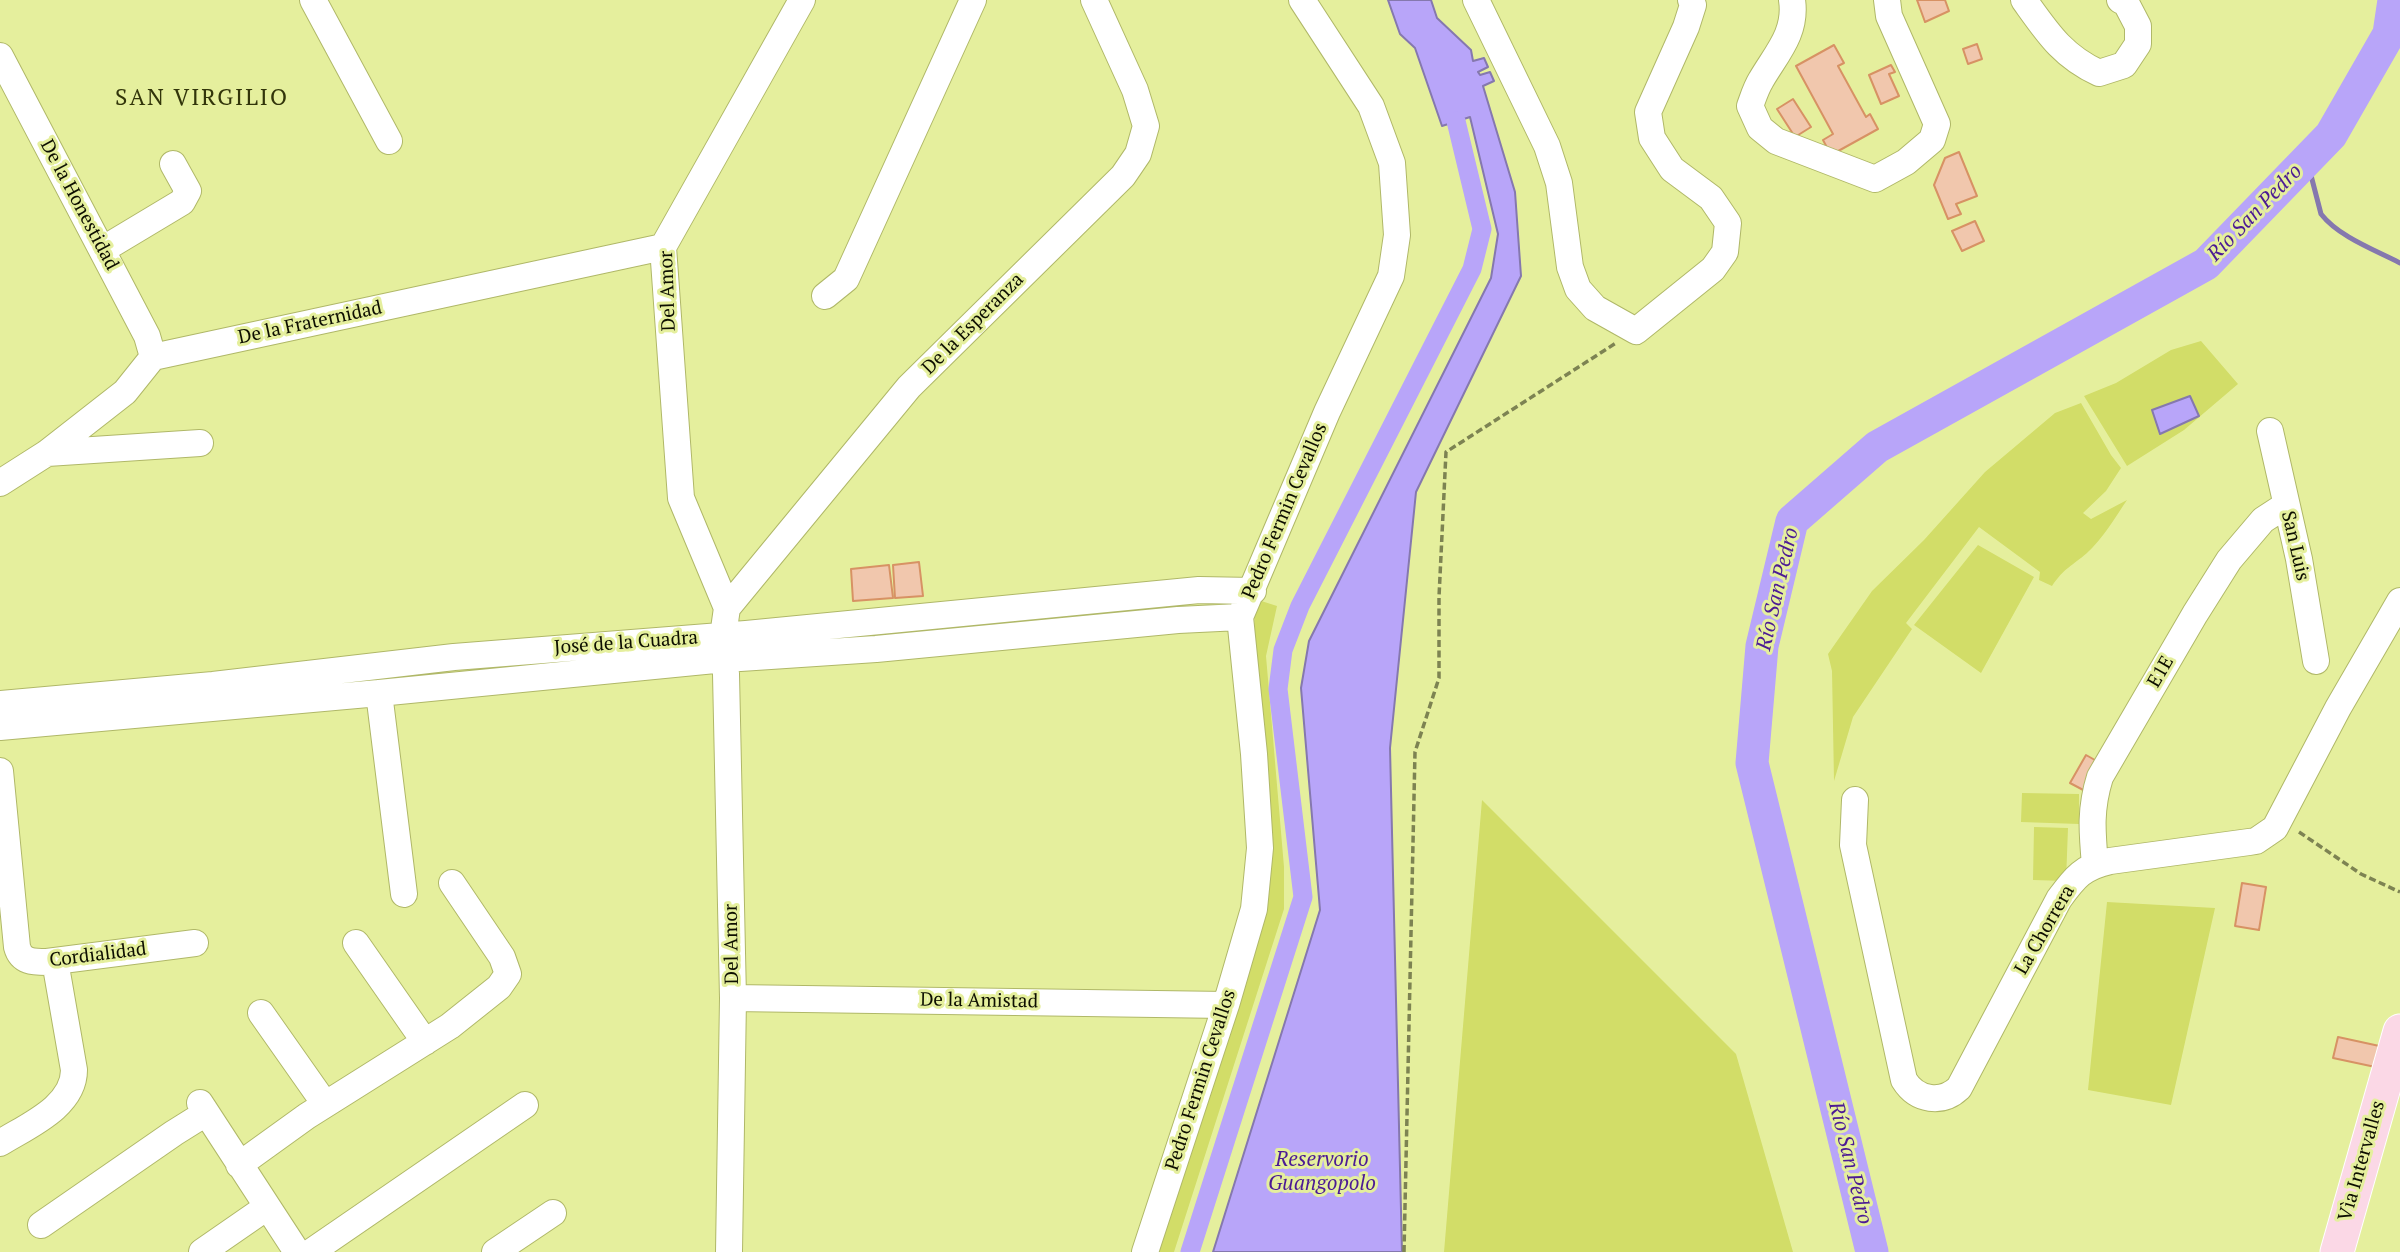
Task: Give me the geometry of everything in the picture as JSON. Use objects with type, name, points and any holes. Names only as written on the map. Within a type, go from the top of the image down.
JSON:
[{"type":"main road","name":"Vìa Intervalles","points":[[2337,1252],[2400,1031]]},
{"type":"street","points":[[313,0],[389,141]]},
{"type":"street","name":"Del Amor","points":[[727,608],[681,498],[663,247],[802,0]]},
{"type":"street","points":[[825,296],[846,279],[973,0]]},
{"type":"street","name":"De la Esperanza","points":[[727,608],[909,387],[1123,176],[1139,154],[1146,126],[1135,90],[1094,0]]},
{"type":"street","name":"Pedro Fermin Cevallos","points":[[1145,1252],[1226,1005],[1254,909],[1260,848],[1254,754],[1240,617],[1327,412],[1391,276],[1397,236],[1392,163],[1371,106],[1302,0]]},
{"type":"street","points":[[1476,0],[1547,146],[1559,183],[1570,267],[1578,289],[1595,308],[1636,331],[1713,269],[1725,252],[1728,223],[1711,198],[1672,169],[1652,138],[1647,112],[1686,27],[1692,2]]},
{"type":"street","points":[[1792,0],[1792,24],[1783,48],[1760,81],[1750,106],[1760,128],[1776,141],[1875,179],[1906,162],[1932,140],[1937,124],[1889,16],[1887,0]]},
{"type":"street","points":[[2024,0],[2052,40],[2080,64],[2099,73],[2124,65],[2138,44],[2138,26],[2126,3],[2120,0]]},
{"type":"street","name":"De la Honestidad","points":[[0,56],[147,336],[153,357]]},
{"type":"street","points":[[102,250],[182,202],[188,191],[173,164]]},
{"type":"street","name":"De la Fraternidad","points":[[153,357],[663,247]]},
{"type":"street","points":[[0,483],[47,453],[125,392],[153,357]]},
{"type":"street","name":"San Luis","points":[[2270,431],[2299,559],[2316,661]]},
{"type":"street","points":[[47,453],[200,443]]},
{"type":"street","name":"E1E","points":[[2095,864],[2093,799],[2100,777],[2229,560],[2263,520],[2286,505]]},
{"type":"street","name":"José de la Cuadra","points":[[0,704],[379,693],[457,685],[976,612],[1199,590],[1253,591]]},
{"type":"street","points":[[2095,864],[2256,841],[2275,828],[2338,708],[2400,601]]},
{"type":"street","points":[[724,647],[727,608]]},
{"type":"street","points":[[976,612],[978,639]]},
{"type":"street","name":"José de la Cuadra","points":[[0,727],[214,697],[454,657],[978,639],[1178,620],[1240,617]]},
{"type":"street","name":"Del Amor","points":[[724,647],[733,998],[729,1252]]},
{"type":"street","points":[[454,657],[457,685]]},
{"type":"street","points":[[379,693],[404,894]]},
{"type":"street","name":"Cordialidad","points":[[0,771],[17,947],[22,957],[32,962],[55,961],[195,943]]},
{"type":"street","name":"La Chorrera","points":[[1855,800],[1853,845],[1904,1080],[1908,1086],[1930,1098],[1950,1096],[1959,1088],[2059,899],[2080,872],[2095,864]]},
{"type":"street","points":[[239,1165],[325,1104],[450,1026],[499,987],[508,974],[502,957],[452,883]]},
{"type":"street","points":[[356,943],[425,1042]]},
{"type":"street","points":[[0,1143],[65,1099],[74,1083],[55,961]]},
{"type":"street","name":"De la Amistad","points":[[733,998],[1226,1005]]},
{"type":"street","points":[[261,1013],[325,1104]]},
{"type":"street","points":[[311,1252],[525,1105]]},
{"type":"street","points":[[41,1225],[174,1133],[203,1108],[297,1252]]},
{"type":"street","points":[[202,1252],[267,1207]]},
{"type":"street","points":[[495,1252],[554,1213]]},
{"type":"path","points":[[1404,1252],[1415,752],[1439,678],[1439,597],[1446,452],[1636,331]]},
{"type":"path","points":[[2280,819],[2361,874],[2400,892]]},
{"type":"green space","points":[[2201,341],[2238,384],[2184,430],[2127,466],[2084,396],[2116,383],[2171,350]]},
{"type":"green space","points":[[2081,403],[2121,468],[2106,491],[2083,513],[2091,519],[2127,500],[2109,528],[2052,586],[2039,580],[2040,572],[1979,527],[1906,623],[1912,629],[1853,717],[1834,781],[1832,671],[1828,654],[1872,591],[1924,540],[1985,472],[2055,413]]},
{"type":"green space","points":[[1978,545],[2034,577],[1981,673],[1914,625]]},
{"type":"green space","points":[[1255,599],[1277,606],[1266,656],[1284,867],[1284,909],[1174,1252],[1158,1252],[1266,906],[1273,840],[1254,643]]},
{"type":"green space","points":[[2022,793],[2079,794],[2079,824],[2021,822]]},
{"type":"green space","points":[[1482,800],[1736,1054],[1793,1252],[1444,1252]]},
{"type":"green space","points":[[2034,827],[2068,828],[2066,881],[2033,880]]},
{"type":"green space","points":[[2107,902],[2215,908],[2171,1105],[2088,1090]]},
{"type":"water","name":"Reservorio Guangopolo","points":[[1388,0],[1431,0],[1437,18],[1471,50],[1473,61],[1484,58],[1488,67],[1478,72],[1480,75],[1490,72],[1494,81],[1483,86],[1515,192],[1521,276],[1416,492],[1390,748],[1402,1252],[1213,1252],[1320,910],[1301,688],[1309,641],[1491,278],[1498,234],[1470,117],[1442,126],[1415,48],[1400,34]]},
{"type":"water","points":[[2190,396],[2199,416],[2160,434],[2152,410]]},
{"type":"building","points":[[1917,0],[1945,0],[1949,11],[1925,22]]},
{"type":"building","points":[[1977,44],[1982,59],[1968,64],[1963,49]]},
{"type":"building","points":[[1834,45],[1844,63],[1838,66],[1866,117],[1870,114],[1878,129],[1831,155],[1823,140],[1833,134],[1796,66]]},
{"type":"building","points":[[1891,65],[1895,72],[1889,74],[1899,96],[1881,104],[1869,75]]},
{"type":"building","points":[[1793,99],[1811,127],[1795,137],[1777,109]]},
{"type":"building","points":[[1959,152],[1977,196],[1956,204],[1961,214],[1948,219],[1934,185],[1945,158]]},
{"type":"building","points":[[1975,221],[1984,241],[1962,251],[1952,231]]},
{"type":"building","points":[[919,562],[923,596],[895,598],[893,565]]},
{"type":"building","points":[[889,565],[893,598],[853,601],[851,569]]},
{"type":"building","points":[[2086,755],[2102,764],[2087,792],[2070,783]]},
{"type":"building","points":[[2242,883],[2266,887],[2259,930],[2235,926]]},
{"type":"building","points":[[2338,1037],[2384,1047],[2380,1068],[2333,1058]]},
{"type":"waterway","name":"Río San Pedro","points":[[1872,1252],[1752,763],[1762,646],[1792,521],[1877,447],[2206,264],[2331,135],[2389,34],[2394,0]]},
{"type":"waterway","points":[[1190,1252],[1303,897],[1278,689],[1283,650],[1300,606],[1472,269],[1482,229],[1456,121]]},
{"type":"waterway","points":[[2307,160],[2321,214],[2337,230],[2400,263]]},
{"type":"district","name":"SAN VIRGILIO","points":[[202,98]]}]
